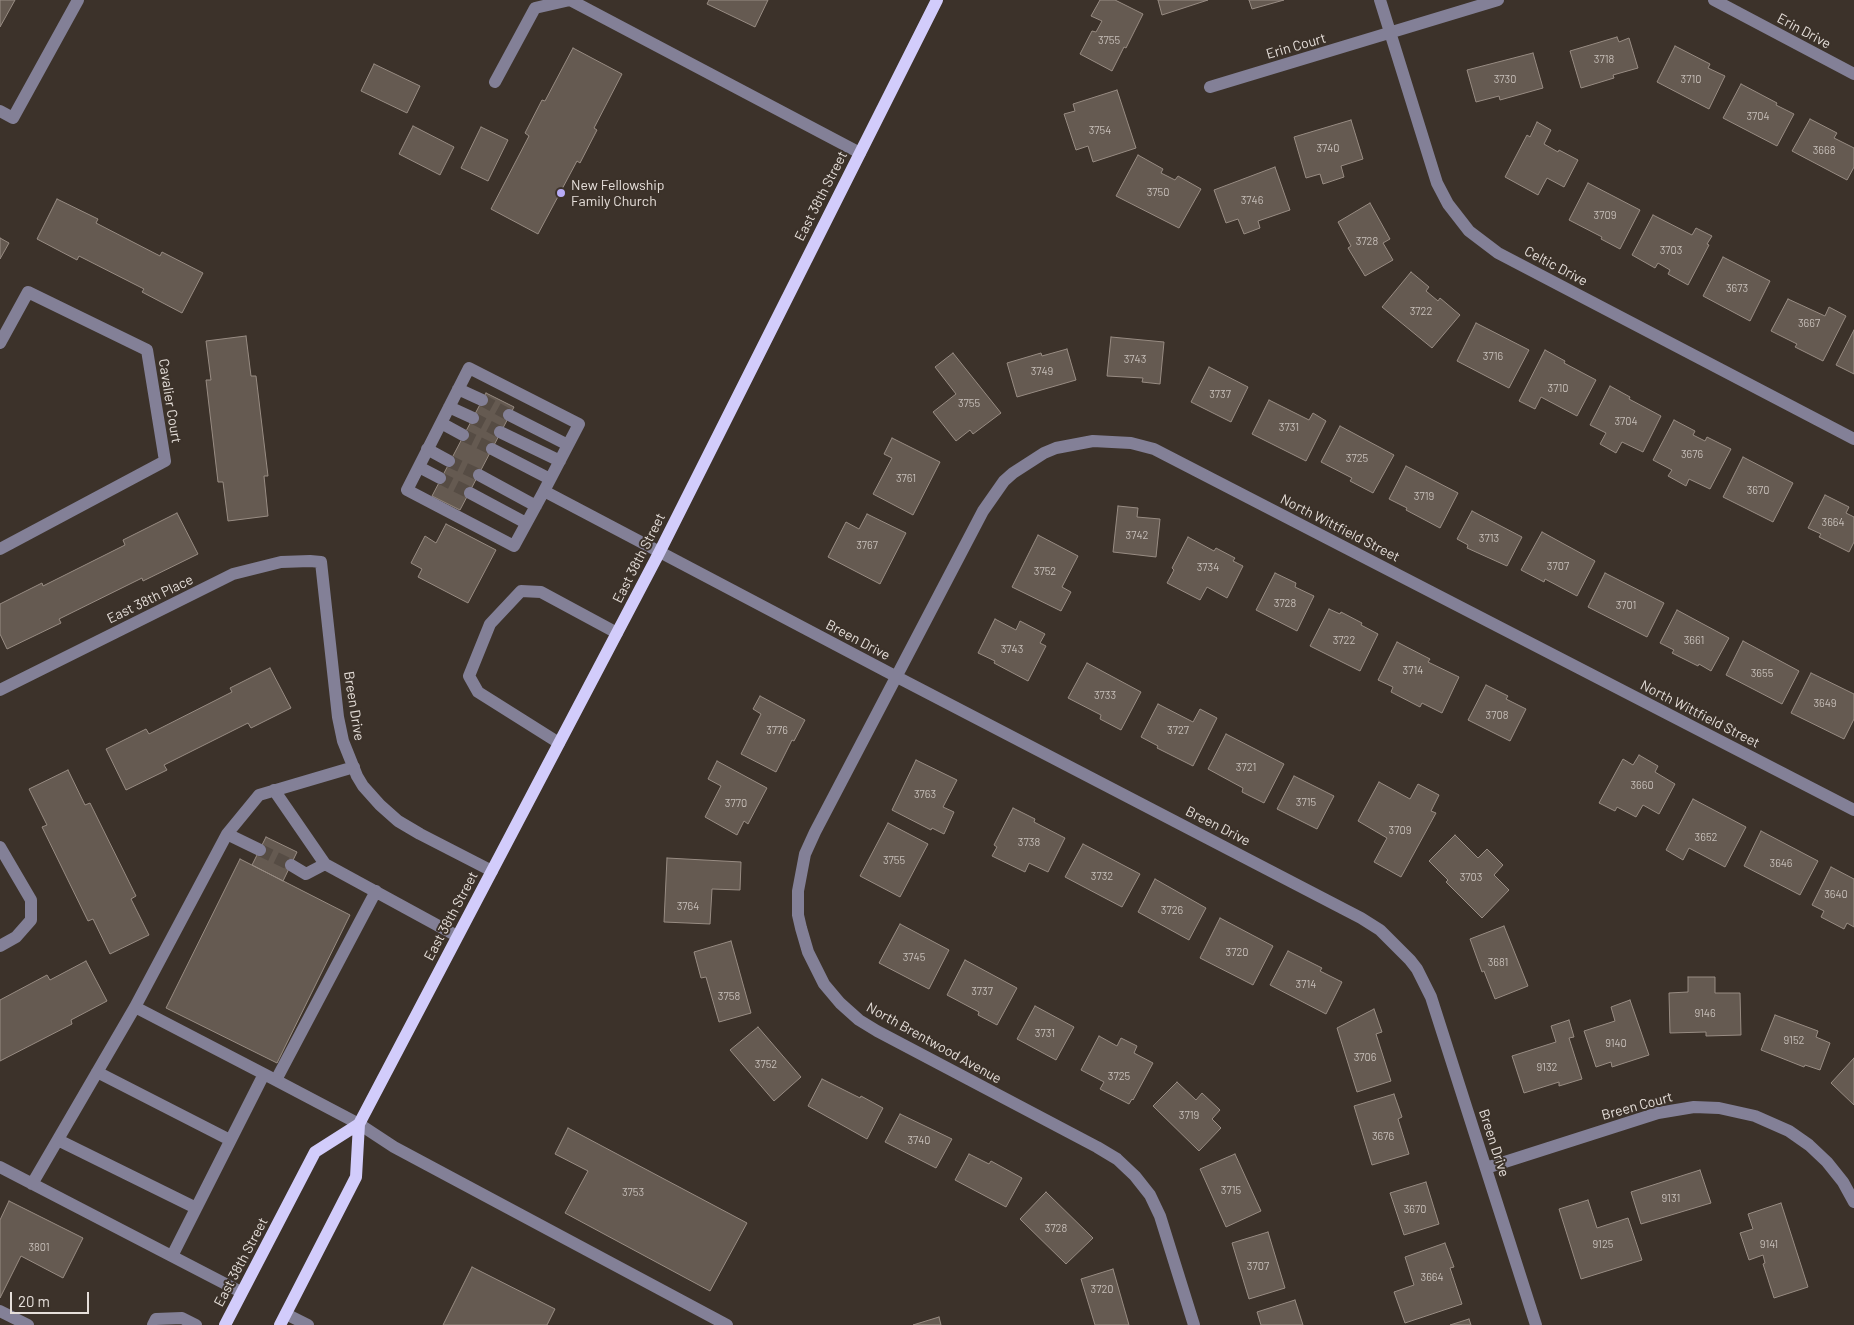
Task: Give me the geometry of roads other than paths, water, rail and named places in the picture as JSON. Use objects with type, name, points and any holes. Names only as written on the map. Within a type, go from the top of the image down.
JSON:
[{"type":"main road","name":"East 38th Street","points":[[283,1319],[356,1177],[359,1124],[659,553],[937,0]]},
{"type":"main road","name":"East 38th Street","points":[[225,1325],[315,1152],[359,1124]]},
{"type":"street","points":[[0,111],[13,118],[78,0]]},
{"type":"street","points":[[494,82],[535,8],[570,0],[860,153]]},
{"type":"street","name":"Celtic Drive","points":[[1380,0],[1437,183],[1454,214],[1478,239],[1498,253],[1854,438]]},
{"type":"street","points":[[1390,33],[1498,0]]},
{"type":"street","name":"Erin Drive","points":[[1714,0],[1854,74]]},
{"type":"street","name":"Erin Court","points":[[1210,86],[1390,33]]},
{"type":"street","name":"Cavalier Court","points":[[0,343],[28,292],[147,350],[165,461],[0,549]]},
{"type":"street","points":[[469,368],[579,424],[514,546],[406,490],[449,406],[469,368]]},
{"type":"street","points":[[458,389],[482,400]]},
{"type":"street","points":[[449,406],[473,418]]},
{"type":"street","points":[[509,414],[568,445]]},
{"type":"street","points":[[441,423],[464,434]]},
{"type":"street","points":[[500,432],[560,461]]},
{"type":"street","name":"North Wittfield Street","points":[[897,677],[983,511],[1004,481],[1044,453],[1056,448],[1094,441],[1118,441],[1142,446],[1165,454],[1854,810]]},
{"type":"street","points":[[427,449],[449,460]]},
{"type":"street","points":[[492,449],[550,479]]},
{"type":"street","points":[[419,466],[440,478]]},
{"type":"street","points":[[479,475],[536,506]]},
{"type":"street","name":"Breen Drive","points":[[544,491],[659,553],[1353,913],[1380,930],[1410,960],[1427,988],[1536,1325]]},
{"type":"street","points":[[470,493],[526,523]]},
{"type":"street","name":"East 38th Place","points":[[0,690],[233,574],[281,562],[321,562]]},
{"type":"street","name":"Breen Drive","points":[[321,562],[338,717],[343,741],[367,791],[398,821],[492,871]]},
{"type":"street","points":[[559,743],[478,692],[469,676],[490,624],[521,591],[541,592],[617,634]]},
{"type":"street","name":"North Brentwood Avenue","points":[[897,677],[805,854],[798,891],[798,915],[803,940],[813,963],[824,984],[832,994],[849,1012],[869,1026],[1097,1146],[1127,1167],[1144,1185],[1156,1205],[1194,1325]]},
{"type":"street","points":[[32,1184],[136,1007],[227,834],[259,795],[354,767]]},
{"type":"street","points":[[274,790],[326,864],[457,936]]},
{"type":"street","points":[[227,834],[260,850]]},
{"type":"street","points":[[0,847],[30,900],[31,920],[16,937],[0,946]]},
{"type":"street","points":[[290,865],[306,874],[326,864]]},
{"type":"street","points":[[276,1080],[376,891]]},
{"type":"street","points":[[136,1007],[359,1124],[394,1147],[719,1323]]},
{"type":"street","points":[[97,1072],[230,1140]]},
{"type":"street","points":[[172,1256],[264,1074]]},
{"type":"street","name":"Breen Court","points":[[1486,1168],[1658,1113],[1694,1107],[1719,1108],[1755,1116],[1789,1131],[1809,1145],[1827,1162],[1843,1182],[1854,1202]]},
{"type":"street","points":[[58,1140],[196,1208]]},
{"type":"street","points":[[0,1167],[241,1292]]},
{"type":"street","points":[[0,1311],[21,1323]]},
{"type":"street","points":[[153,1325],[156,1318],[182,1318],[196,1325]]},
{"type":"street","points":[[283,1319],[308,1325]]},
{"type":"tunnel","points":[[482,400],[509,415]]},
{"type":"tunnel","points":[[473,418],[500,432]]},
{"type":"tunnel","points":[[463,435],[492,449]]},
{"type":"tunnel","points":[[449,461],[479,475]]},
{"type":"tunnel","points":[[440,478],[470,493]]},
{"type":"tunnel","points":[[260,850],[291,865]]},
{"type":"place","name":"New Fellowship Family Church","points":[[561,193]]}]
